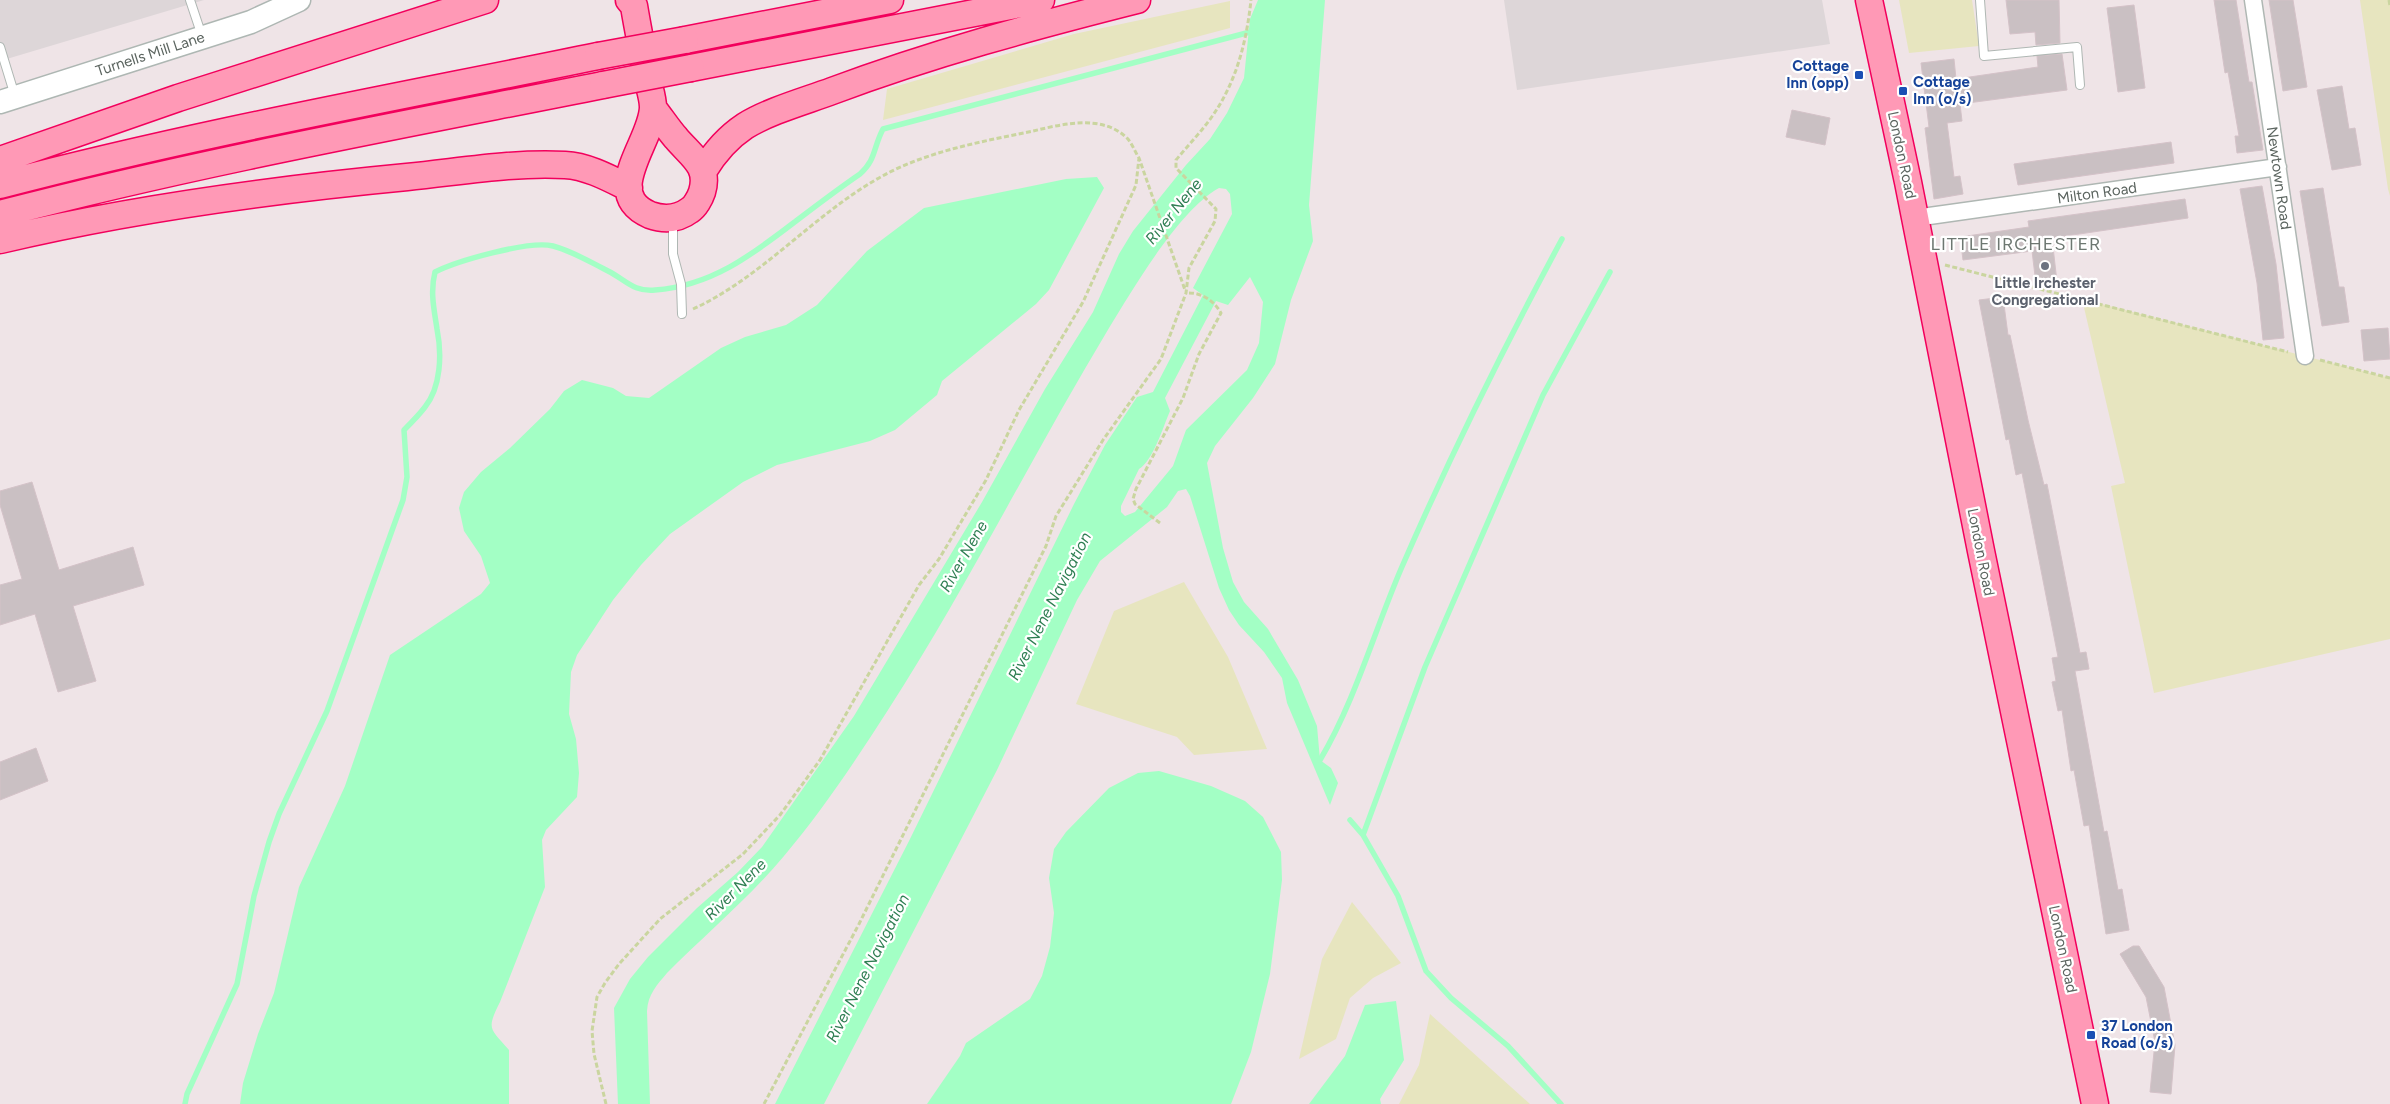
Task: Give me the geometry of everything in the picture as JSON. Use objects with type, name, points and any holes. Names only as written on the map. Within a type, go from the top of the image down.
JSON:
[{"type":"highway","points":[[0,160],[178,98],[485,0]]},
{"type":"highway","points":[[0,185],[86,162],[217,133],[598,56],[890,0]]},
{"type":"highway","points":[[0,214],[113,185],[257,154],[1041,0]]},
{"type":"highway","points":[[704,170],[717,148],[746,126],[784,109],[902,65],[1064,18],[1136,0]]},
{"type":"highway","name":"London Road","points":[[1869,0],[2095,1104]]},
{"type":"highway","points":[[633,2],[653,108],[678,140],[695,156],[704,170],[705,183],[701,196],[691,210],[673,218],[657,218],[642,211],[632,200],[629,188],[630,169],[640,149],[653,108]]},
{"type":"highway","points":[[0,240],[147,209],[313,186],[525,166],[567,165],[598,173],[629,188]]},
{"type":"main road","name":"Turnells Mill Lane","points":[[8,99],[251,22],[299,0]]},
{"type":"street","name":"Newtown Road","points":[[2253,0],[2305,356]]},
{"type":"street","name":"Milton Road","points":[[1915,218],[2278,167]]},
{"type":"lane","points":[[190,0],[202,37]]},
{"type":"lane","points":[[1980,0],[1984,56],[2077,47],[2080,85]]},
{"type":"lane","points":[[0,47],[8,99]]},
{"type":"lane","points":[[673,218],[673,254],[681,284],[682,314]]},
{"type":"path","points":[[764,1104],[859,924],[965,713],[1046,546],[1056,516],[1103,440],[1161,360],[1186,292],[1189,268],[1215,221],[1216,209],[1176,168],[1176,160],[1216,110],[1233,79],[1244,48],[1251,0]]},
{"type":"path","points":[[2389,0],[2390,6]]},
{"type":"path","points":[[682,314],[718,298],[850,198],[888,174],[921,160],[973,144],[1065,124],[1090,123],[1113,128],[1128,139],[1139,158],[1154,197],[1186,292]]},
{"type":"path","points":[[606,1104],[594,1054],[592,1032],[597,997],[619,964],[660,919],[743,854],[766,832],[820,760],[914,593],[939,558],[986,480],[1019,410],[1083,302],[1136,185],[1139,158]]},
{"type":"path","points":[[1940,264],[2390,378]]},
{"type":"path","points":[[1160,523],[1135,504],[1133,499],[1136,489],[1183,398],[1199,354],[1222,314],[1215,303],[1194,292],[1186,292]]},
{"type":"shaded area","points":[[0,0],[204,0],[0,61]]},
{"type":"shaded area","points":[[1504,0],[1822,0],[1830,44],[1517,90]]},
{"type":"shaded area","points":[[1899,0],[1972,0],[1979,46],[1909,53]]},
{"type":"shaded area","points":[[2360,0],[2390,0],[2390,196],[2388,189]]},
{"type":"shaded area","points":[[1230,1],[1230,28],[883,120],[887,89],[1074,34]]},
{"type":"shaded area","points":[[2082,299],[2390,378],[2390,639],[2154,693],[2111,486],[2125,483]]},
{"type":"shaded area","points":[[1184,582],[1228,657],[1267,749],[1194,755],[1177,737],[1076,704],[1114,611]]},
{"type":"shaded area","points":[[1352,902],[1401,963],[1373,978],[1350,998],[1336,1039],[1299,1059],[1322,959]]},
{"type":"shaded area","points":[[1430,1014],[1530,1104],[1399,1104],[1419,1065]]},
{"type":"water","points":[[1258,0],[1325,0],[1309,205],[1313,241],[1291,300],[1275,364],[1253,398],[1215,446],[1207,463],[1223,548],[1233,582],[1244,602],[1268,629],[1298,680],[1317,726],[1320,760],[1331,768],[1338,783],[1330,805],[1287,703],[1282,678],[1264,652],[1239,625],[1229,610],[1219,588],[1190,496],[1186,489],[1178,491],[1167,507],[1100,561],[1077,600],[997,770],[824,1104],[775,1104],[909,841],[1074,504],[1105,445],[1137,397],[1153,392],[1203,295],[1193,288],[1232,214],[1230,194],[1226,189],[1219,188],[1188,214],[1158,252],[1131,293],[1054,423],[946,616],[864,748],[838,785],[798,839],[771,871],[667,973],[654,990],[649,1000],[647,1011],[650,1104],[618,1104],[614,1008],[630,979],[648,957],[697,908],[738,872],[762,847],[854,716],[982,502],[1045,389],[1093,312],[1119,254],[1133,231],[1186,165],[1210,139],[1227,113],[1244,78],[1250,19]],"holes":[[[1250,277],[1263,302],[1259,343],[1247,370],[1186,430],[1173,466],[1135,512],[1125,516],[1121,512],[1121,506],[1139,469],[1149,459],[1170,411],[1165,398],[1216,301],[1228,305]]]},
{"type":"water","points":[[1097,177],[1104,188],[1049,290],[1036,304],[942,381],[937,395],[895,430],[870,441],[777,465],[743,482],[670,534],[641,565],[613,600],[577,655],[571,672],[569,714],[576,739],[579,773],[577,797],[546,830],[542,840],[545,887],[492,1024],[494,1033],[509,1050],[509,1104],[240,1104],[243,1083],[258,1034],[274,993],[299,887],[345,786],[390,655],[481,594],[490,583],[481,556],[464,531],[459,508],[464,492],[481,472],[510,448],[550,409],[564,391],[582,380],[613,388],[626,396],[649,398],[721,348],[745,337],[786,325],[817,305],[867,251],[924,208],[1066,179]]},
{"type":"water","points":[[1159,771],[1211,786],[1245,801],[1263,817],[1281,852],[1282,880],[1270,974],[1251,1052],[1231,1104],[927,1104],[960,1056],[966,1043],[1030,999],[1042,976],[1050,947],[1054,913],[1049,878],[1054,849],[1066,832],[1109,788],[1138,773]]},
{"type":"water","points":[[1396,1001],[1404,1060],[1380,1099],[1381,1104],[1309,1104],[1345,1056],[1365,1005]]},
{"type":"building","points":[[2006,0],[2059,0],[2060,43],[2036,45],[2035,32],[2010,34]]},
{"type":"building","points":[[2214,0],[2236,0],[2249,82],[2252,82],[2263,150],[2237,153],[2235,136],[2239,136],[2228,72],[2225,73]]},
{"type":"building","points":[[2269,0],[2293,0],[2307,87],[2283,91]]},
{"type":"building","points":[[2134,5],[2145,88],[2118,92],[2107,8]]},
{"type":"building","points":[[2062,54],[2067,90],[1960,104],[1962,121],[1947,123],[1954,177],[1960,176],[1963,194],[1934,199],[1925,128],[1929,127],[1921,63],[1954,59],[1956,79],[2038,67],[2037,56]]},
{"type":"building","points":[[2342,86],[2349,129],[2355,128],[2361,165],[2332,170],[2317,90]]},
{"type":"building","points":[[1792,110],[1830,118],[1825,145],[1786,137]]},
{"type":"building","points":[[2171,142],[2174,163],[2018,185],[2014,164]]},
{"type":"building","points":[[2262,186],[2276,264],[2284,338],[2263,340],[2257,283],[2240,189]]},
{"type":"building","points":[[2323,188],[2339,287],[2344,287],[2349,322],[2322,326],[2300,191]]},
{"type":"building","points":[[2185,199],[2188,218],[2052,238],[2057,282],[2036,284],[2032,251],[1963,260],[1960,237],[2029,227],[2028,221]]},
{"type":"building","points":[[2003,297],[2008,335],[2010,335],[2028,420],[2044,485],[2047,484],[2080,653],[2086,652],[2089,669],[2075,671],[2104,832],[2107,831],[2118,890],[2122,889],[2129,930],[2106,934],[2089,825],[2084,826],[2074,770],[2071,771],[2062,710],[2058,711],[2052,682],[2056,681],[2052,658],[2058,657],[2022,473],[2016,475],[2009,439],[2006,440],[1979,300]]},
{"type":"building","points":[[2388,328],[2390,359],[2364,361],[2361,330]]},
{"type":"building","points":[[32,482],[59,570],[133,547],[144,585],[73,606],[96,681],[58,692],[35,614],[0,625],[0,585],[22,579],[0,505],[0,491]]},
{"type":"building","points":[[36,748],[48,781],[0,800],[0,762]]},
{"type":"building","points":[[2133,946],[2139,946],[2164,987],[2175,1045],[2171,1094],[2150,1092],[2155,1042],[2146,997],[2120,954]]},
{"type":"waterway","points":[[185,1104],[187,1094],[237,984],[254,896],[279,814],[327,711],[403,500],[407,477],[404,430],[430,399],[439,370],[439,339],[433,294],[435,272],[459,262],[493,253],[542,245],[553,246],[574,254],[608,271],[630,285],[641,289],[655,290],[695,282],[713,275],[748,256],[860,174],[872,159],[883,129],[1254,31]]},
{"type":"waterway","points":[[1320,760],[1344,714],[1401,569],[1458,443],[1498,361],[1562,239]]},
{"type":"waterway","points":[[1363,835],[1425,667],[1543,395],[1610,272]]},
{"type":"waterway","points":[[1350,820],[1363,835],[1398,896],[1426,971],[1451,998],[1508,1046],[1561,1104]]},
{"type":"place","name":"Cottage Inn (opp)","points":[[1859,75]]},
{"type":"place","name":"Cottage Inn (o/s)","points":[[1903,91]]},
{"type":"place","name":"Little Irchester Congregational","points":[[2045,266]]},
{"type":"place","name":"37 London Road (o/s)","points":[[2091,1035]]},
{"type":"district","name":"LITTLE IRCHESTER","points":[[2016,244]]},
{"type":"water label","name":"River Nene","points":[[1173,211]]},
{"type":"water label","name":"River Nene","points":[[963,556]]},
{"type":"water label","name":"River Nene Navigation","points":[[1049,606]]},
{"type":"water label","name":"River Nene","points":[[735,889]]},
{"type":"water label","name":"River Nene Navigation","points":[[867,968]]}]
